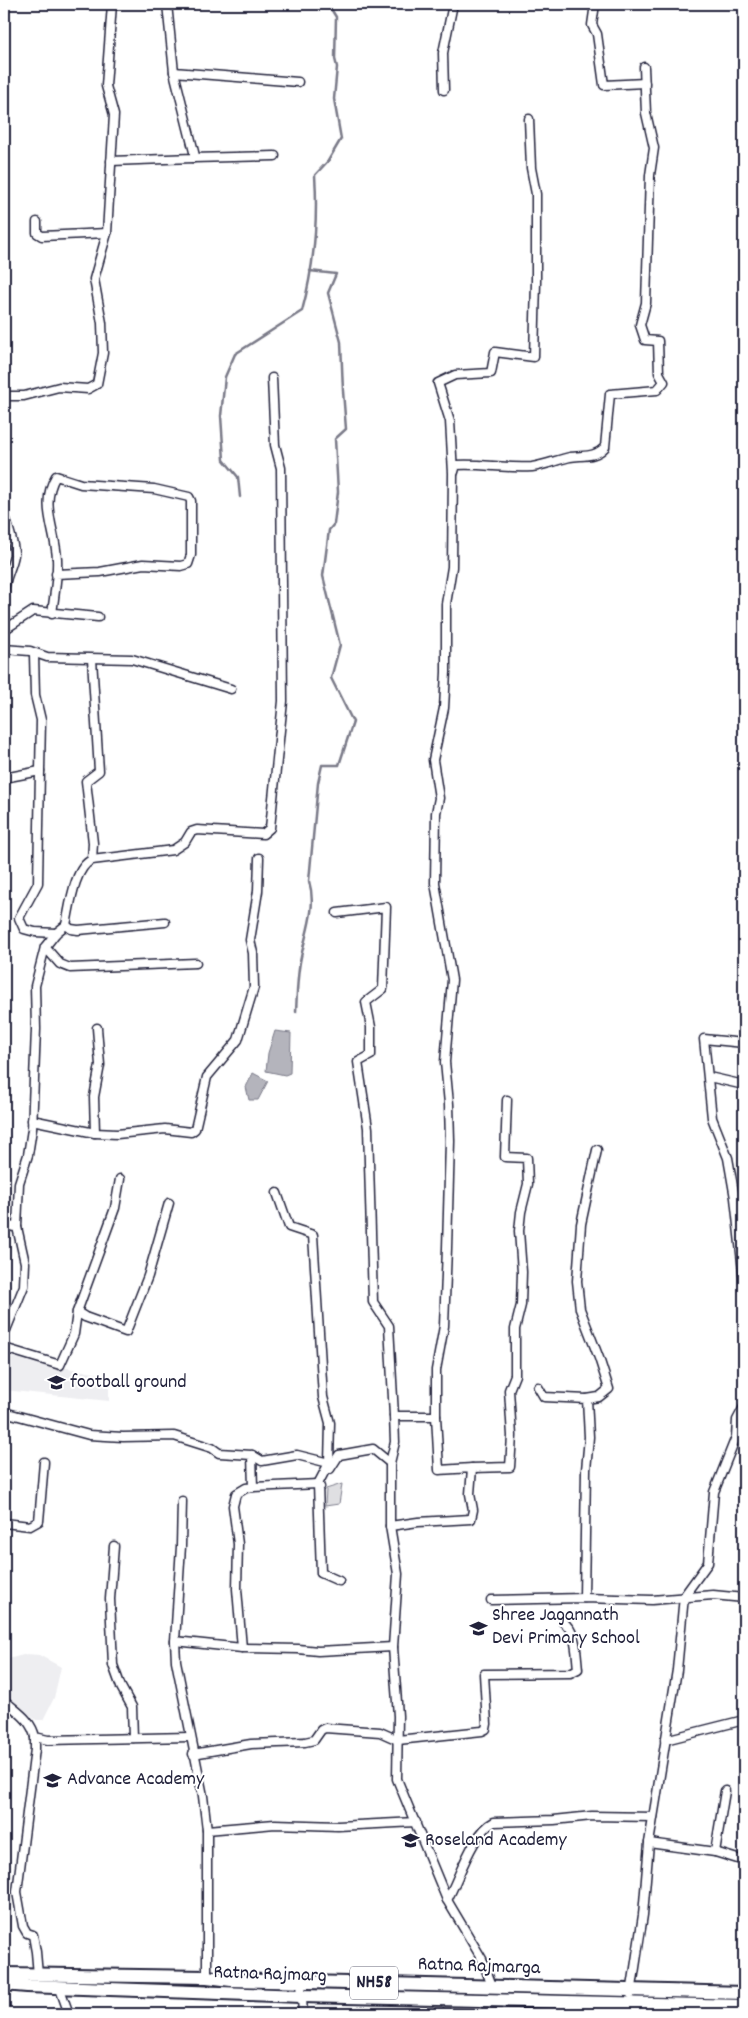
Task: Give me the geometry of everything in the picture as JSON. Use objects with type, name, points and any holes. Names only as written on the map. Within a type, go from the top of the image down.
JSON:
[{"type":"main road","name":"Ratna Rajmarga","points":[[4,1974],[207,1977],[231,1980],[744,1993]]},
{"type":"main road","name":"Ratna Rajmarg","points":[[4,1984],[301,1996],[744,2006]]},
{"type":"street","points":[[4,396],[24,396],[59,387],[88,389],[97,384],[103,353],[102,323],[94,279],[107,233],[114,115],[106,86],[112,4]]},
{"type":"street","points":[[167,4],[174,72],[196,154],[193,158]]},
{"type":"street","points":[[444,90],[443,53],[453,4]]},
{"type":"street","points":[[595,4],[592,25],[597,34],[604,86],[645,83]]},
{"type":"street","points":[[453,473],[456,465],[476,464],[494,467],[533,467],[562,459],[591,456],[599,453],[605,447],[610,394],[657,390],[664,382],[659,373],[658,341],[645,340],[640,326],[646,303],[650,175],[654,148],[646,113],[644,66]]},
{"type":"street","points":[[174,72],[298,82]]},
{"type":"street","points":[[508,1100],[505,1157],[527,1158],[528,1184],[518,1231],[522,1272],[520,1305],[515,1329],[515,1375],[508,1390],[512,1436],[510,1467],[440,1470],[436,1416],[436,1370],[444,1326],[450,1142],[446,1029],[452,980],[435,883],[436,813],[439,798],[433,760],[444,708],[446,604],[452,567],[453,473],[450,421],[438,383],[444,378],[455,374],[491,373],[495,352],[534,357],[536,194],[531,168],[529,119]]},
{"type":"street","points":[[111,161],[275,156]]},
{"type":"street","points":[[37,222],[37,233],[42,236],[107,233]]},
{"type":"street","points":[[4,1335],[24,1286],[25,1264],[17,1227],[19,1183],[28,1155],[32,1120],[36,1029],[35,986],[45,947],[56,933],[66,925],[72,895],[82,868],[86,862],[92,860],[173,850],[185,842],[191,832],[197,830],[263,834],[270,828],[281,740],[283,701],[281,468],[275,445],[272,378]]},
{"type":"street","points":[[52,614],[56,574],[56,545],[49,519],[48,498],[51,484],[56,476],[81,484],[154,489],[189,497],[191,501],[191,555],[188,564],[181,566],[143,564],[100,572],[56,574]]},
{"type":"street","points":[[4,513],[7,537],[15,553],[4,584],[4,593]]},
{"type":"street","points":[[4,630],[33,611],[98,617]]},
{"type":"street","points":[[4,649],[30,651],[47,657],[132,659],[231,689]]},
{"type":"street","points":[[34,654],[35,695],[41,720],[38,883],[19,918],[24,929],[35,932],[56,933]]},
{"type":"street","points":[[92,659],[99,771],[86,781],[93,843],[92,860]]},
{"type":"street","points":[[4,778],[40,771]]},
{"type":"street","points":[[32,1120],[95,1133],[117,1134],[165,1129],[191,1132],[195,1129],[207,1077],[238,1040],[254,987],[253,953],[250,940],[258,891],[259,858]]},
{"type":"street","points":[[337,913],[386,907],[383,989],[366,1002],[371,1027],[371,1055],[358,1062],[368,1128],[372,1302],[389,1326],[394,1416],[395,1442],[390,1463],[390,1526],[398,1574],[393,1647],[398,1740],[397,1780],[447,1900],[482,1959],[492,1986]]},
{"type":"street","points":[[66,925],[71,929],[78,930],[165,922]]},
{"type":"street","points":[[45,947],[60,964],[70,968],[196,963]]},
{"type":"street","points":[[95,1133],[94,1098],[100,1065],[97,1028]]},
{"type":"street","points":[[744,1043],[704,1040],[712,1118],[728,1158],[735,1198],[744,1282]]},
{"type":"street","points":[[709,1077],[744,1084]]},
{"type":"street","points":[[538,1386],[544,1396],[587,1399],[599,1397],[609,1389],[580,1309],[577,1281],[581,1224],[597,1150]]},
{"type":"street","points":[[4,1348],[60,1365],[74,1334],[77,1312],[115,1208],[120,1178]]},
{"type":"street","points":[[277,1193],[289,1227],[313,1236],[323,1397],[330,1423],[329,1463]]},
{"type":"street","points":[[735,1198],[744,1199]]},
{"type":"street","points":[[77,1312],[85,1317],[126,1332],[148,1276],[169,1203]]},
{"type":"street","points":[[4,1226],[17,1227]]},
{"type":"street","points":[[584,1598],[586,1470],[589,1437],[587,1399]]},
{"type":"street","points":[[631,2002],[643,1915],[649,1843],[676,1670],[684,1596],[708,1563],[714,1492],[736,1437],[744,1407]]},
{"type":"street","points":[[4,1412],[89,1435],[123,1437],[174,1436],[212,1448],[219,1453],[252,1455],[262,1461],[297,1456],[329,1463]]},
{"type":"street","points":[[394,1416],[436,1416]]},
{"type":"street","points":[[339,1581],[321,1573],[318,1484],[329,1463],[339,1455],[373,1449],[390,1463]]},
{"type":"street","points":[[252,1455],[253,1487]]},
{"type":"street","points":[[318,1484],[322,1489],[328,1472],[339,1455]]},
{"type":"street","points":[[4,1523],[30,1526],[39,1521],[44,1462]]},
{"type":"street","points":[[390,1526],[418,1522],[471,1519],[473,1510],[470,1494],[472,1468]]},
{"type":"street","points":[[242,1648],[237,1588],[238,1544],[233,1506],[236,1494],[246,1488],[253,1487],[318,1484]]},
{"type":"street","points":[[182,1501],[175,1641],[176,1660],[203,1796],[207,1830],[207,1977]]},
{"type":"street","points":[[114,1546],[110,1599],[113,1665],[121,1687],[132,1707],[133,1738]]},
{"type":"street","points":[[491,1600],[584,1598],[652,1600],[713,1595],[744,1598]]},
{"type":"street","points":[[194,1754],[251,1744],[305,1742],[314,1740],[321,1730],[325,1728],[380,1732],[398,1740],[482,1731],[486,1729],[484,1674],[570,1673],[578,1668],[575,1644],[570,1627],[563,1622]]},
{"type":"street","points":[[175,1641],[242,1648],[298,1649],[318,1652],[393,1647]]},
{"type":"street","points":[[4,1700],[27,1718],[33,1728],[35,1737],[17,1892],[23,1926],[27,1933],[33,1935],[38,1975]]},
{"type":"street","points":[[665,1740],[744,1720]]},
{"type":"street","points":[[35,1737],[48,1740],[190,1738]]},
{"type":"street","points":[[715,1852],[725,1791]]},
{"type":"street","points":[[447,1900],[476,1840],[487,1826],[494,1822],[554,1820],[592,1816],[653,1816]]},
{"type":"street","points":[[207,1830],[275,1824],[338,1826],[416,1822]]},
{"type":"street","points":[[649,1843],[715,1852],[744,1861]]},
{"type":"street","points":[[301,1982],[302,2014]]},
{"type":"street","points":[[59,1986],[69,2014]]},
{"type":"shaded area","points":[[275,1031],[291,1033],[290,1073],[285,1075],[266,1071],[268,1053]]},
{"type":"shaded area","points":[[253,1073],[268,1081],[258,1100],[249,1100],[246,1087]]},
{"type":"shaded area","name":"football ground","points":[[6,1356],[109,1376],[109,1401],[4,1390],[4,1362]]},
{"type":"shaded area","points":[[342,1484],[339,1504],[325,1506],[326,1489]]},
{"type":"shaded area","points":[[27,1654],[39,1655],[61,1667],[54,1698],[43,1720],[36,1720],[4,1695],[4,1660]]},
{"type":"shaded area","points":[[517,2008],[603,2008],[605,2014],[518,2014]]},
{"type":"waterway","points":[[240,497],[238,477],[224,460],[221,416],[225,377],[235,354],[302,311],[310,278],[314,244],[315,175],[328,161],[341,139],[334,99],[337,67],[335,59],[336,17],[328,4]]},
{"type":"waterway","points":[[296,1012],[297,985],[312,900],[309,881],[318,783],[322,765],[339,765],[353,722],[331,678],[340,645],[323,576],[329,530],[334,524],[338,492],[335,439],[346,429],[341,342],[328,293],[336,274],[310,271]]},
{"type":"place","name":"football ground","points":[[56,1383]]},
{"type":"place","name":"Shree Jagannath Devi Primary School","points":[[478,1628]]},
{"type":"place","name":"Advance Academy","points":[[53,1780]]},
{"type":"place","name":"Roseland Academy","points":[[411,1841]]}]
